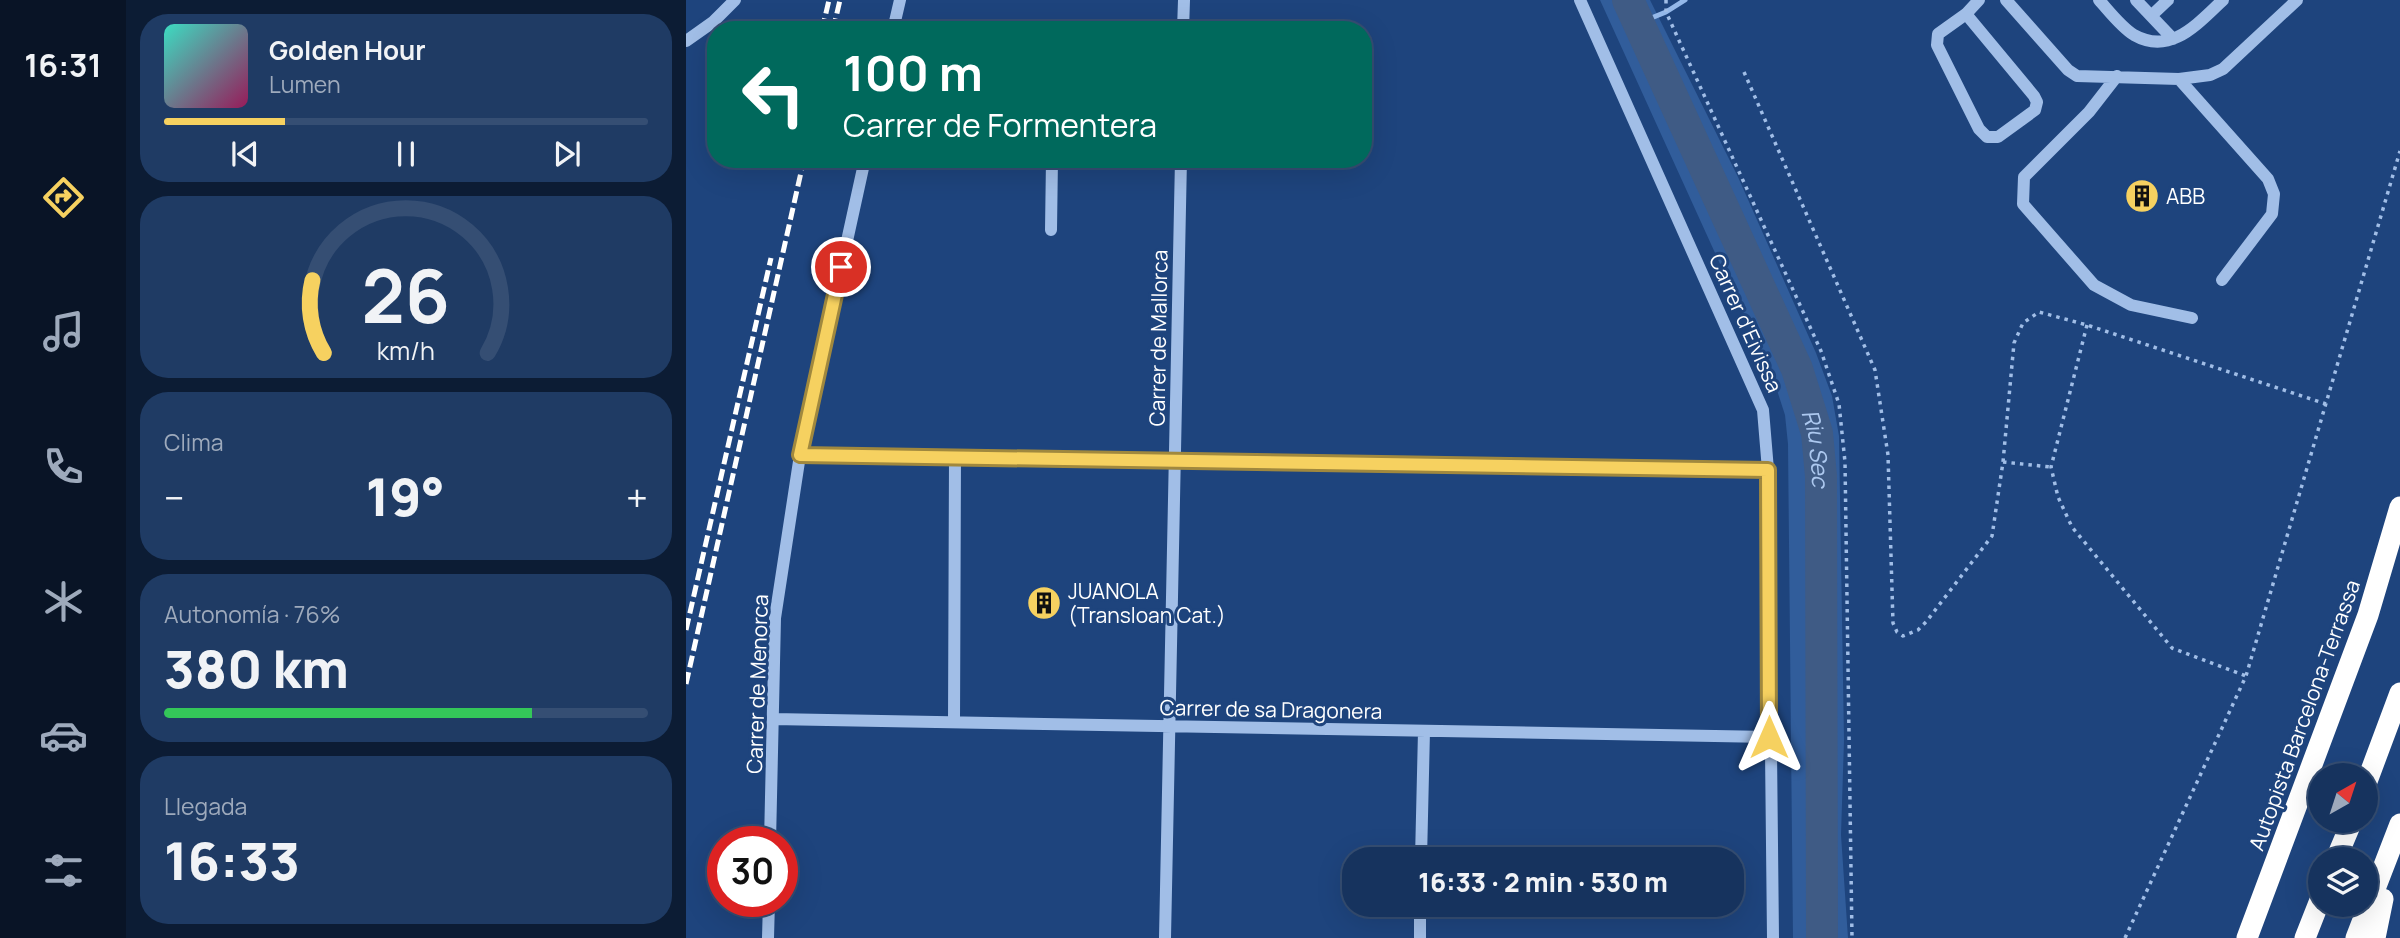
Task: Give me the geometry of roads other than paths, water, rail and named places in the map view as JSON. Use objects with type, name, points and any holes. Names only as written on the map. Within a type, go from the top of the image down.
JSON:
[{"type":"highway","name":"Autopista Barcelona-Terrassa","points":[[2247,938],[2368,615],[2400,507]]},
{"type":"highway","points":[[2374,763],[2400,693]]},
{"type":"highway","points":[[2356,938],[2400,824]]},
{"type":"highway","points":[[2375,938],[2377,919],[2400,844]]},
{"type":"highway","points":[[2305,938],[2313,917]]},
{"type":"street","points":[[714,21],[735,0]]},
{"type":"street","points":[[895,21],[900,0]]},
{"type":"street","points":[[1183,21],[1184,0]]},
{"type":"street","name":"Carrer d'Eivissa","points":[[1580,0],[1757,391],[1763,410],[1768,470],[1773,938]]},
{"type":"street","points":[[1966,14],[2037,102],[2035,110],[1998,137],[1987,137],[1979,129],[1937,45],[1938,34],[1966,14],[1979,0]]},
{"type":"street","points":[[2006,0],[2068,70],[2077,76],[2179,79],[2210,75],[2223,69],[2297,0]]},
{"type":"street","points":[[2099,0],[2132,34],[2150,41],[2173,39],[2189,33],[2223,0]]},
{"type":"street","points":[[2136,0],[2173,39]]},
{"type":"street","points":[[2151,16],[2168,0]]},
{"type":"street","points":[[686,41],[707,26]]},
{"type":"street","points":[[2117,76],[2089,113],[2024,177],[2023,204],[2094,285],[2132,304],[2192,318]]},
{"type":"street","points":[[2179,79],[2268,179],[2274,194],[2272,214],[2222,280]]},
{"type":"street","name":"Carrer de Menorca","points":[[770,826],[775,618],[800,455],[863,168]]},
{"type":"street","points":[[1051,230],[1052,168]]},
{"type":"street","name":"Carrer de Mallorca","points":[[1165,938],[1181,168]]},
{"type":"street","points":[[800,455],[1768,470]]},
{"type":"street","points":[[954,722],[955,458]]},
{"type":"street","name":"Carrer de sa Dragonera","points":[[773,719],[1769,737]]},
{"type":"street","points":[[1422,847],[1424,731]]},
{"type":"street","points":[[768,938],[769,917]]},
{"type":"street","points":[[1420,917],[1420,938]]},
{"type":"waterway","name":"Riu Sec","points":[[1628,0],[1797,369],[1817,433],[1821,476],[1822,938]]},
{"type":"waterway","points":[[1639,23],[1666,12],[1685,0]]},
{"type":"railway","points":[[824,21],[829,0]]},
{"type":"railway","points":[[835,21],[840,0]]},
{"type":"railway","points":[[686,684],[802,168]]},
{"type":"railway","points":[[686,630],[771,258]]},
{"type":"place","name":"ABB","points":[[2142,196]]},
{"type":"place","name":"JUANOLA (Transloan Cat.)","points":[[1044,603]]}]
